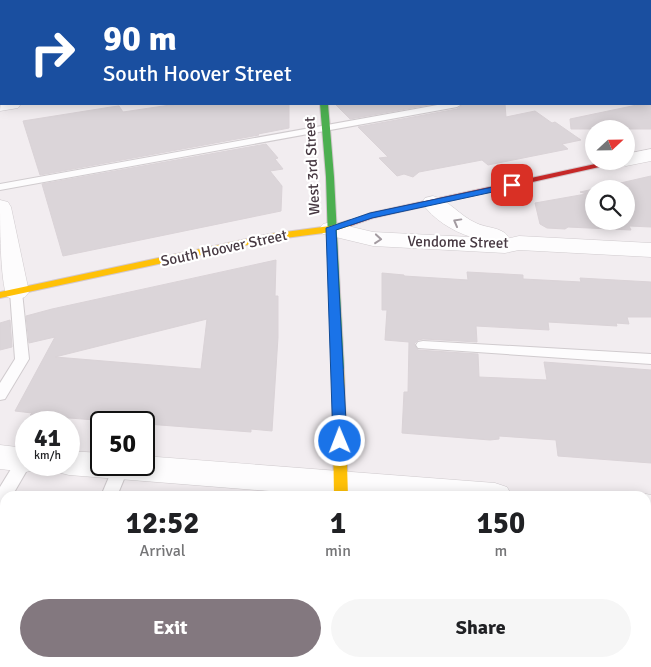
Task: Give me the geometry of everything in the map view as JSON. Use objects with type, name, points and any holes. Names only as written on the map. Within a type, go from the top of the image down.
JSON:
[{"type":"street","name":"West 3rd Street","points":[[324,105],[338,355],[341,490]]},
{"type":"street","points":[[635,158],[651,155]]},
{"type":"street","name":"South Hoover Street","points":[[8,293],[278,236],[331,228],[370,216],[585,169]]},
{"type":"street","name":"Vendome Street","points":[[433,203],[450,219],[474,232],[510,239],[519,243]]},
{"type":"street","points":[[0,207],[8,293]]},
{"type":"street","name":"Vendome Street","points":[[331,228],[373,239],[505,246],[519,243]]},
{"type":"street","points":[[519,243],[651,250]]},
{"type":"street","points":[[80,468],[115,482],[367,491]]},
{"type":"lane","points":[[0,186],[452,105]]},
{"type":"lane","points":[[0,396],[22,359],[8,293]]},
{"type":"lane","points":[[423,345],[651,359]]},
{"type":"lane","points":[[4,491],[15,464]]},
{"type":"building","points":[[170,105],[289,105],[289,128],[40,175],[23,121],[119,106],[123,112]]},
{"type":"building","points":[[336,105],[428,105],[350,119]]},
{"type":"building","points":[[463,105],[505,105],[506,117],[535,111],[581,140],[562,144],[568,149],[488,165],[482,160],[419,172],[413,177],[404,174],[397,176],[379,158],[388,157],[358,127],[457,109]]},
{"type":"building","points":[[637,105],[651,105],[651,129],[635,129],[635,120],[585,120],[585,129],[571,129],[570,119]]},
{"type":"building","points":[[266,144],[278,158],[275,159],[283,169],[270,171],[282,186],[281,211],[63,256],[42,184]]},
{"type":"building","points":[[651,176],[651,227],[635,226],[635,180],[633,180]]},
{"type":"building","points":[[585,194],[585,228],[547,228],[540,224],[535,203]]},
{"type":"building","points":[[276,260],[275,296],[278,296],[278,337],[272,431],[251,429],[251,432],[155,425],[155,411],[90,411],[90,420],[80,419],[80,411],[15,411],[55,337],[29,343],[26,316]],"holes":[[[207,319],[201,369],[55,357]]]},
{"type":"building","points":[[467,272],[523,275],[523,279],[581,282],[580,278],[651,282],[651,317],[627,317],[629,324],[616,323],[617,326],[548,322],[549,330],[476,326],[477,342],[423,339],[418,340],[414,344],[418,350],[478,354],[479,377],[547,380],[544,362],[651,370],[651,463],[558,456],[556,440],[499,436],[499,439],[490,440],[402,433],[404,392],[408,392],[409,342],[385,340],[387,310],[382,310],[382,273],[468,280]]},
{"type":"building","points":[[10,320],[12,347],[0,350],[0,323]]},
{"type":"traffic: fast","points":[[324,105],[330,177],[338,369]]},
{"type":"traffic: slow","points":[[0,295],[270,237],[331,229],[350,223]]},
{"type":"traffic: slow","points":[[338,369],[341,491]]},
{"type":"traffic: jam","points":[[350,223],[370,216],[585,169]]},
{"type":"route","points":[[340,441],[331,228],[370,216],[512,185]]}]
